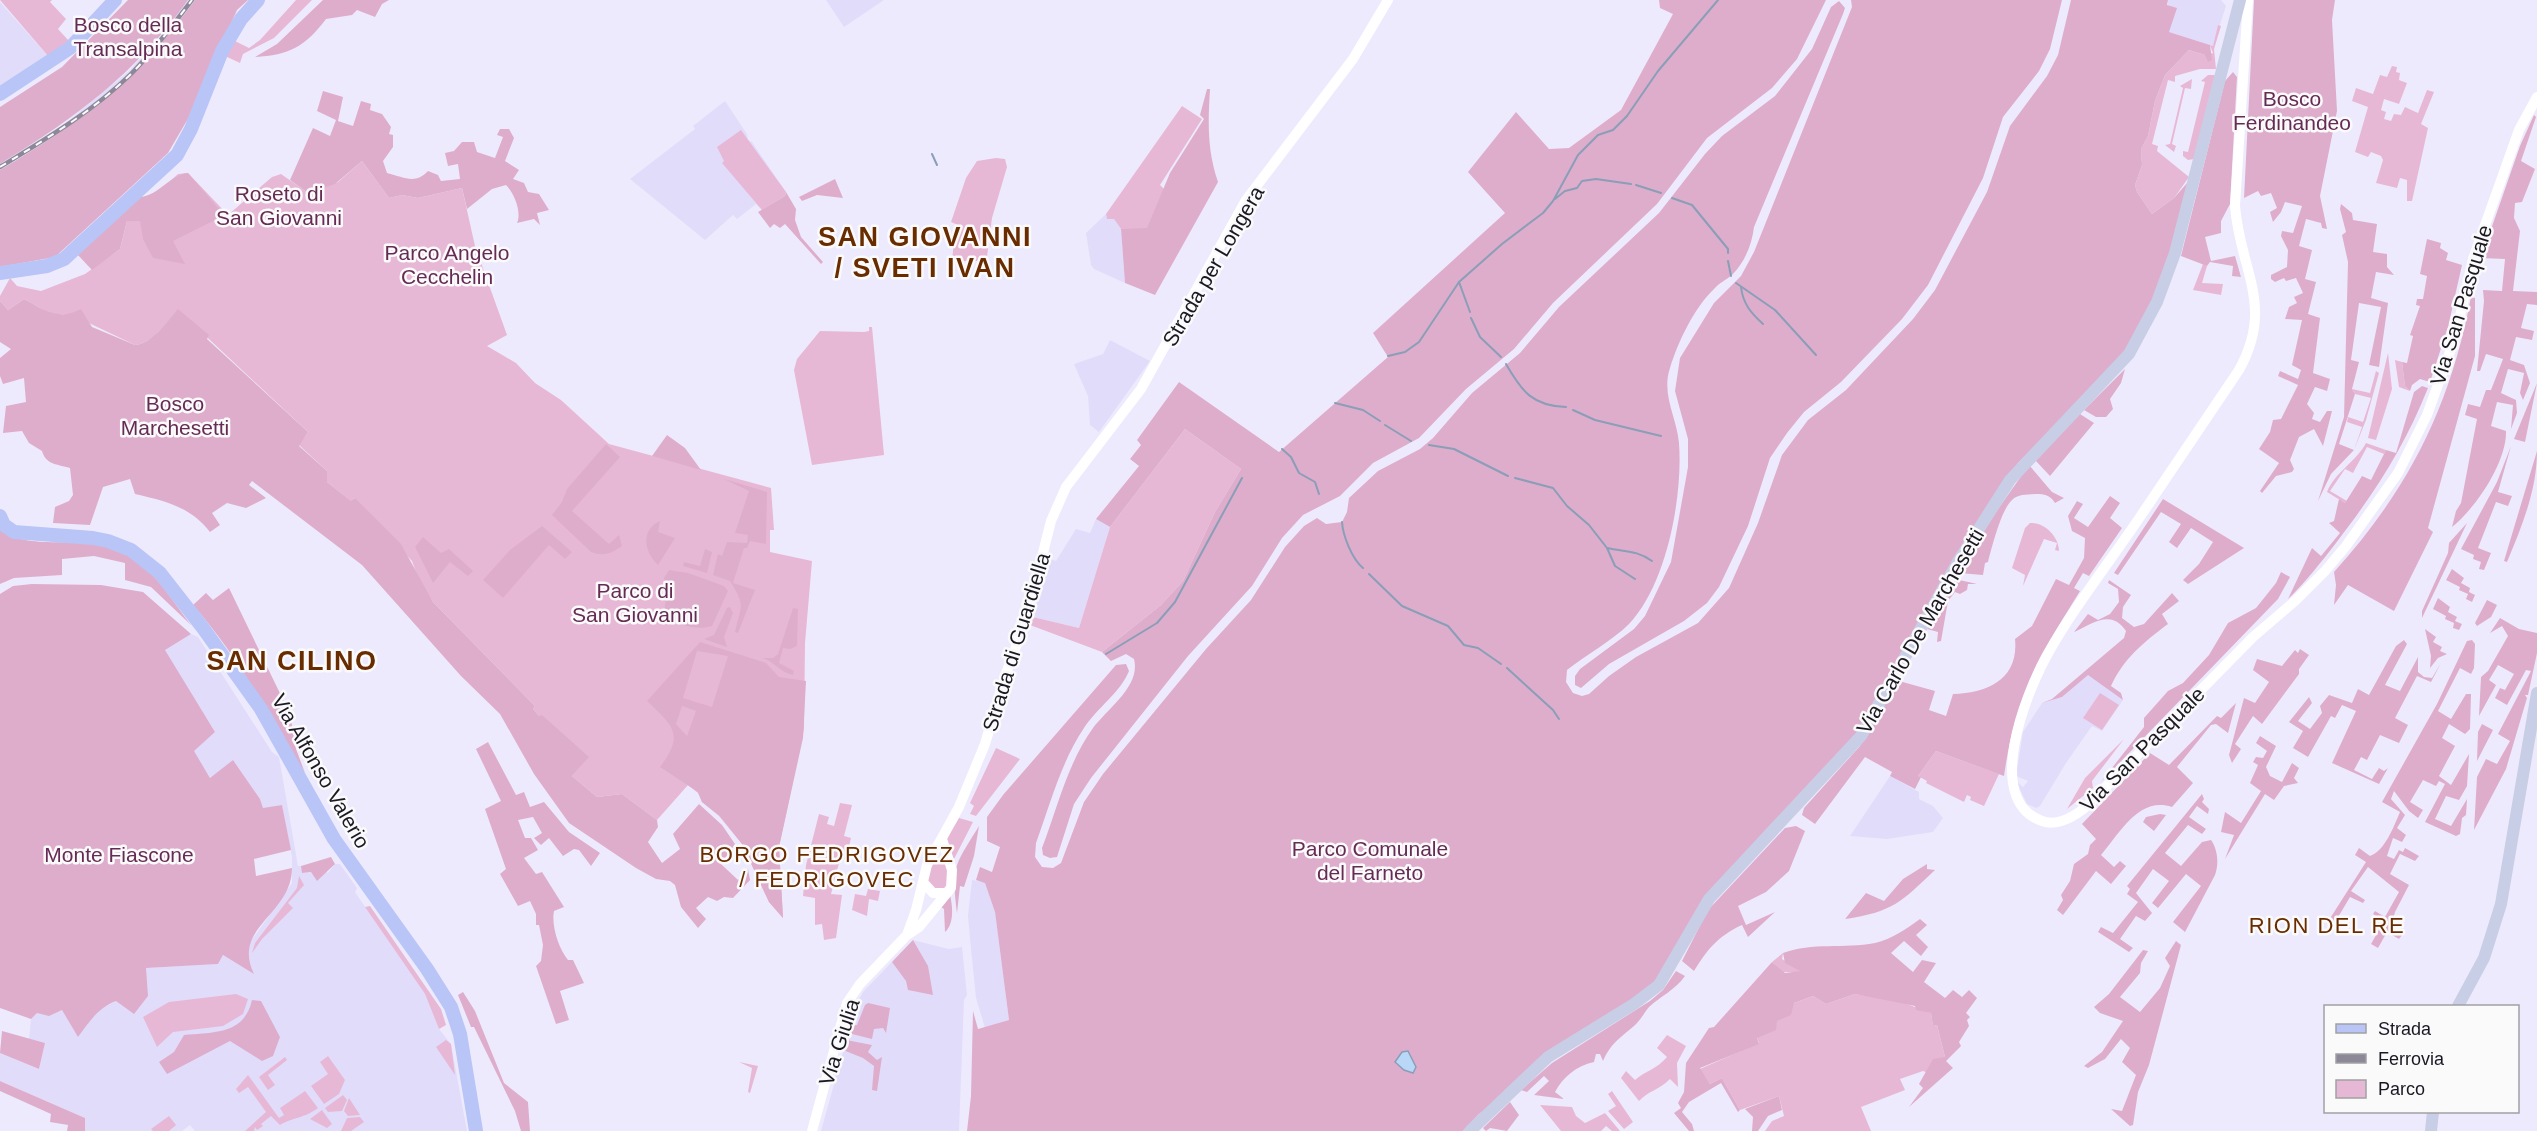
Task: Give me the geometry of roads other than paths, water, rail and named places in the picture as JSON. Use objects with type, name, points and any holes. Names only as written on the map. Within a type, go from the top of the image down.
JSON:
[{"type":"main road","points":[[0,94],[70,48],[115,0]]},
{"type":"main road","points":[[0,273],[46,266],[64,260],[164,169],[185,141],[222,51],[241,19],[258,0]]},
{"type":"main road","name":"Via Carlo De Marchesetti","points":[[1470,1131],[1548,1057],[1634,1004],[1659,985],[1708,899],[1861,735],[1959,560],[2000,494],[2028,458],[2121,365],[2143,330],[2167,279],[2240,0]]},
{"type":"main road","name":"Via Alfonso Valerio","points":[[0,516],[6,528],[14,532],[101,540],[131,550],[160,573],[203,628],[261,709],[334,839],[427,969],[451,1007],[460,1034],[476,1131]]},
{"type":"main road","points":[[2459,1005],[2484,958],[2501,904],[2537,693]]},
{"type":"main road","points":[[2431,1131],[2433,1113]]},
{"type":"street","name":"Strada per Longera","points":[[1076,471],[1116,424],[1146,381],[1246,200],[1353,59],[1388,0]]},
{"type":"street","name":"Via San Pasquale","points":[[2248,0],[2235,206],[2237,230],[2256,302],[2251,346],[2240,370],[2078,607],[2033,684],[2022,716],[2011,776],[2019,803],[2029,813],[2044,822],[2069,819],[2087,806],[2253,637],[2295,601],[2325,571],[2356,533],[2398,473],[2421,430],[2441,376],[2457,331],[2473,259],[2519,130],[2537,97]]},
{"type":"street","points":[[2230,38],[2243,73]]},
{"type":"street","points":[[2222,71],[2226,66],[2234,64],[2243,73]]},
{"type":"street","name":"Strada di Guardiella","points":[[927,865],[956,814],[981,754],[1005,675],[1026,620],[1051,521],[1076,471]]},
{"type":"street","points":[[923,882],[933,893],[947,893],[953,880],[942,839]]},
{"type":"street","points":[[907,935],[919,900],[927,865],[934,858],[946,858],[950,862]]},
{"type":"street","name":"Via Giulia","points":[[812,1131],[847,1003],[860,984],[907,935],[919,927],[947,893]]},
{"type":"street","points":[[919,900],[929,899],[936,908]]},
{"type":"water","points":[[1408,1051],[1416,1067],[1413,1073],[1404,1070],[1395,1062],[1402,1052]]},
{"type":"waterway","points":[[1388,356],[1405,352],[1419,342],[1459,282],[1502,244],[1543,213],[1553,201],[1578,155],[1598,135],[1613,130],[1627,116],[1658,71],[1718,0]]},
{"type":"waterway","points":[[932,154],[937,165]]},
{"type":"waterway","points":[[1555,199],[1565,191],[1577,188],[1582,181],[1596,179],[1631,184]]},
{"type":"waterway","points":[[1636,185],[1661,193]]},
{"type":"waterway","points":[[1672,198],[1692,205],[1728,249],[1728,253]]},
{"type":"waterway","points":[[1728,261],[1731,276]]},
{"type":"waterway","points":[[1459,282],[1470,312]]},
{"type":"waterway","points":[[1736,283],[1775,310],[1816,355]]},
{"type":"waterway","points":[[1741,287],[1748,308],[1763,324]]},
{"type":"waterway","points":[[1471,318],[1480,337],[1501,357]]},
{"type":"waterway","points":[[1506,364],[1517,382],[1530,396],[1545,404],[1566,407]]},
{"type":"waterway","points":[[1335,403],[1363,410],[1380,421]]},
{"type":"waterway","points":[[1573,410],[1595,420],[1661,436]]},
{"type":"waterway","points":[[1385,425],[1411,441]]},
{"type":"waterway","points":[[1429,445],[1454,449],[1508,476]]},
{"type":"waterway","points":[[1282,449],[1291,457],[1299,473],[1315,482],[1319,494]]},
{"type":"waterway","points":[[1106,654],[1157,623],[1175,602],[1242,478]]},
{"type":"waterway","points":[[1515,478],[1553,488],[1567,506],[1589,525],[1607,548],[1615,566],[1635,579]]},
{"type":"waterway","points":[[1342,522],[1349,547],[1363,568]]},
{"type":"waterway","points":[[1607,548],[1636,553],[1652,561]]},
{"type":"waterway","points":[[1369,574],[1402,606],[1448,626],[1464,645],[1478,648],[1501,664]]},
{"type":"waterway","points":[[1507,668],[1553,710],[1559,719]]},
{"type":"railway","points":[[0,167],[68,124],[116,88],[147,57],[192,0]]},
{"type":"district","name":"SAN GIOVANNI / SVETI IVAN","points":[[925,252]]},
{"type":"district","name":"SAN CILINO","points":[[292,661]]},
{"type":"district","name":"BORGO FEDRIGOVEZ / FEDRIGOVEC","points":[[827,866]]},
{"type":"district","name":"RION DEL RE","points":[[2327,925]]},
{"type":"park label","name":"Bosco della Transalpina","points":[[128,36]]},
{"type":"park label","name":"Bosco Ferdinandeo","points":[[2292,110]]},
{"type":"park label","name":"Roseto di San Giovanni","points":[[279,205]]},
{"type":"park label","name":"Parco Angelo Cecchelin","points":[[447,264]]},
{"type":"park label","name":"Bosco Marchesetti","points":[[175,415]]},
{"type":"park label","name":"Parco di San Giovanni","points":[[635,602]]},
{"type":"park label","name":"Monte Fiascone","points":[[119,854]]},
{"type":"park label","name":"Parco Comunale del Farneto","points":[[1370,860]]}]
